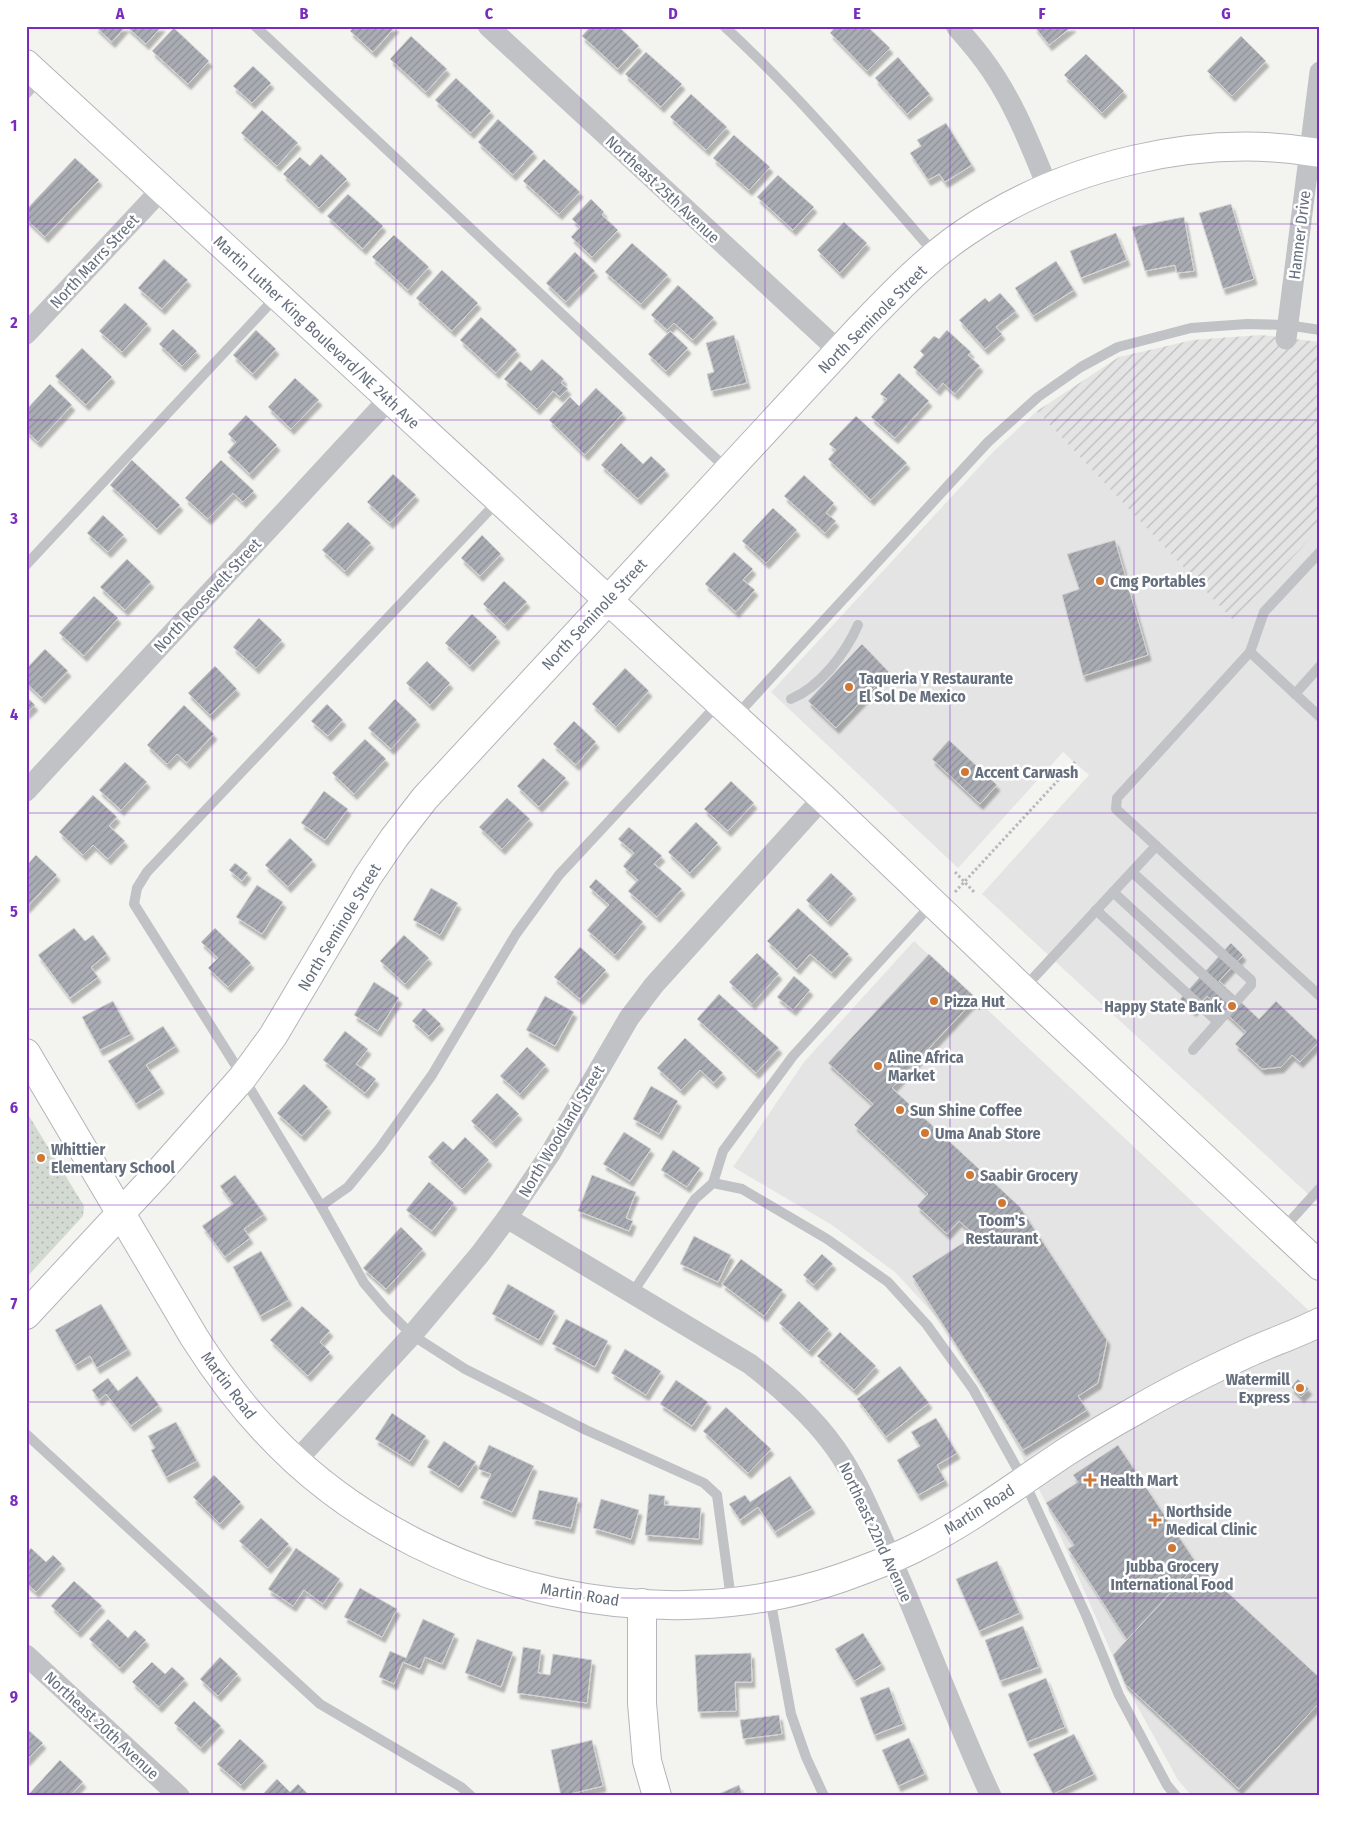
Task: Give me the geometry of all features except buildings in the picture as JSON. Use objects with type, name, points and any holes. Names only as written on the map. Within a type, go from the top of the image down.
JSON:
[{"type":"street","name":"Northeast 25th Avenue","points":[[488,26],[839,352]]},
{"type":"street","points":[[956,26],[984,60],[1002,88],[1018,119],[1048,188]]},
{"type":"street","name":"Hamner Drive","points":[[1287,332],[1314,152],[1320,72]]},
{"type":"street","name":"Martin Luther King Boulevard/NE 24th Ave","points":[[31,78],[162,189],[278,295],[823,798],[1023,989],[1320,1266]]},
{"type":"street","name":"North Seminole Street","points":[[26,1315],[243,1077],[273,1036],[368,876],[425,798],[886,300],[936,255],[991,216],[1022,199],[1048,188],[1117,164],[1150,156],[1237,146],[1314,152]]},
{"type":"street","name":"North Marrs Street","points":[[26,334],[162,189]]},
{"type":"street","name":"North Roosevelt Street","points":[[26,791],[389,399]]},
{"type":"street","name":"North Woodland Street","points":[[296,1461],[412,1335],[480,1254],[550,1154],[629,1018],[654,985],[823,798]]},
{"type":"street","name":"Martin Road","points":[[26,1053],[194,1337],[241,1405],[296,1461],[365,1514],[408,1539],[448,1558],[493,1576],[543,1590],[607,1601],[689,1605],[770,1597],[838,1579],[912,1550],[971,1516],[1067,1451],[1178,1387],[1320,1322]]},
{"type":"street","name":"Northeast 22nd Avenue","points":[[507,1218],[750,1364],[780,1388],[813,1420],[837,1450],[861,1493],[891,1559],[991,1796]]},
{"type":"street","points":[[642,1603],[642,1703],[647,1761],[657,1796]]},
{"type":"street","name":"Northeast 20th Avenue","points":[[26,1655],[179,1796]]},
{"type":"lane","points":[[256,26],[728,470]]},
{"type":"lane","points":[[724,26],[797,97],[936,255]]},
{"type":"lane","points":[[26,565],[278,295]]},
{"type":"lane","points":[[321,1206],[348,1188],[380,1148],[432,1075],[516,934],[559,875],[727,710],[988,442],[1038,397],[1081,367],[1118,347],[1191,328],[1247,324],[1287,332],[1320,330]]},
{"type":"lane","points":[[499,500],[147,872],[137,888],[134,904],[243,1077],[321,1206],[364,1283],[386,1309],[412,1335],[465,1369],[586,1430],[704,1483],[717,1495],[732,1602]]},
{"type":"lane","points":[[1320,552],[1264,612],[1250,652],[1117,798],[1116,809],[1320,996]]},
{"type":"lane","points":[[791,699],[810,689],[841,656],[858,625]]},
{"type":"lane","points":[[1250,652],[1320,717]]},
{"type":"lane","points":[[1295,694],[1320,666]]},
{"type":"lane","points":[[1023,989],[1156,846]]},
{"type":"lane","points":[[1132,872],[1251,980],[1251,985],[1193,1050]]},
{"type":"lane","points":[[1113,892],[1234,1003]]},
{"type":"lane","points":[[633,1292],[695,1199],[713,1183],[723,1151],[793,1056],[936,906]]},
{"type":"lane","points":[[1096,910],[1218,1022]]},
{"type":"lane","points":[[713,1183],[742,1189],[827,1239],[888,1282],[927,1325],[973,1389],[1024,1481],[1083,1607],[1119,1695],[1167,1784],[1176,1796]]},
{"type":"lane","points":[[1281,1230],[1320,1188]]},
{"type":"lane","points":[[26,1434],[320,1704],[461,1787],[471,1796]]},
{"type":"lane","points":[[770,1597],[791,1714],[806,1757],[824,1796]]},
{"type":"path","points":[[936,906],[965,882],[1075,762]]},
{"type":"path","points":[[955,872],[975,893]]},
{"type":"shaded area","points":[[1261,335],[1320,342],[1320,528],[1234,621],[1037,411],[1119,357],[1193,340]]},
{"type":"shaded area","points":[[1037,411],[1234,620],[1320,528],[1320,1205],[982,894],[1089,775],[1063,752],[958,868],[771,692],[993,452]]},
{"type":"shaded area","points":[[914,941],[1320,1321],[1320,1796],[1192,1796],[1178,1780],[1125,1684],[1046,1503],[997,1408],[940,1321],[896,1273],[832,1225],[733,1167],[804,1062]]},
{"type":"shaded area","name":"Whittier Elementary School","points":[[26,1111],[84,1206],[83,1216],[26,1278]]},
{"type":"place","name":"Cmg Portables","points":[[1100,581]]},
{"type":"place","name":"Taqueria Y Restaurante El Sol De Mexico","points":[[849,687]]},
{"type":"place","name":"Accent Carwash","points":[[965,772]]},
{"type":"place","name":"Pizza Hut","points":[[934,1001]]},
{"type":"place","name":"Happy State Bank","points":[[1232,1006]]},
{"type":"place","name":"Aline Africa Market","points":[[878,1066]]},
{"type":"place","name":"Sun Shine Coffee","points":[[900,1110]]},
{"type":"place","name":"Uma Anab Store","points":[[925,1133]]},
{"type":"place","name":"Whittier Elementary School","points":[[41,1158]]},
{"type":"place","name":"Saabir Grocery","points":[[970,1175]]},
{"type":"place","name":"Toom's Restaurant","points":[[1002,1203]]},
{"type":"place","name":"Watermill Express","points":[[1300,1388]]},
{"type":"place","name":"Health Mart","points":[[1090,1480]]},
{"type":"place","name":"Northside Medical Clinic","points":[[1155,1520]]},
{"type":"place","name":"Jubba Grocery International Food","points":[[1172,1548]]}]
